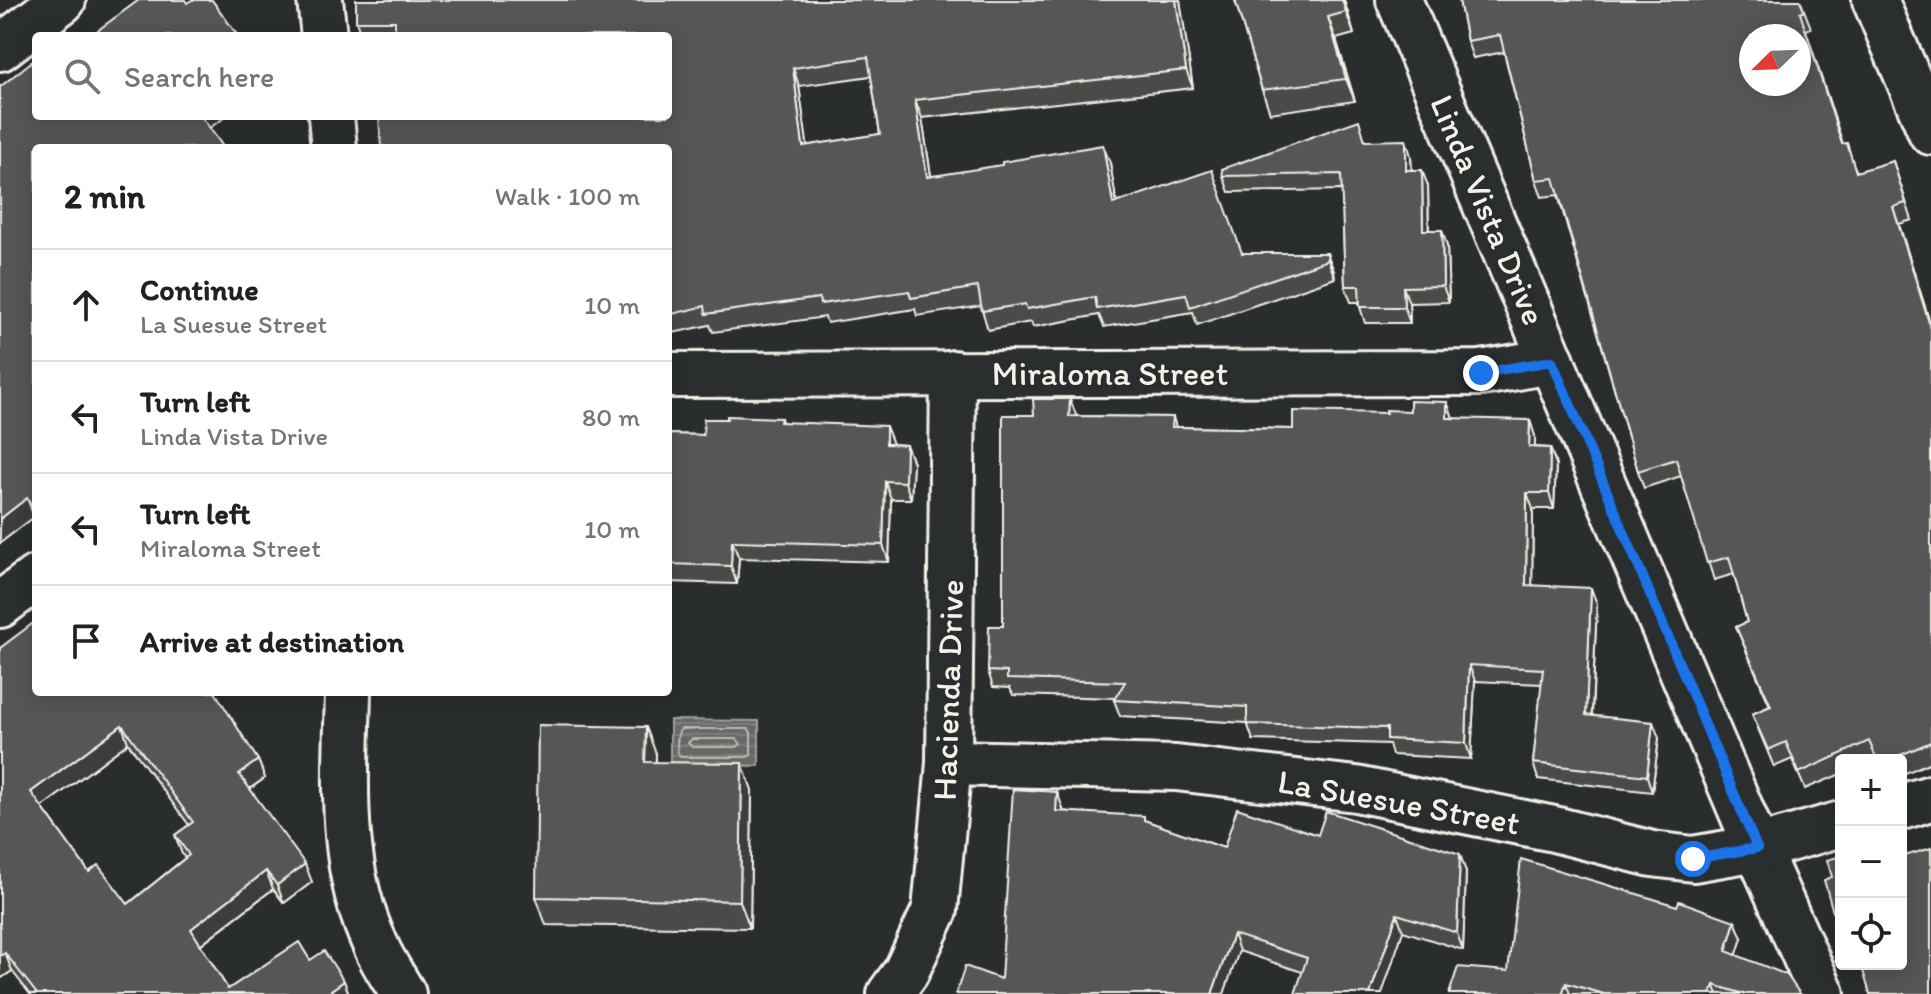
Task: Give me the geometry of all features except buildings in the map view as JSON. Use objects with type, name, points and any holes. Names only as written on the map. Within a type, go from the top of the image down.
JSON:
[{"type":"street","points":[[0,48],[63,0]]},
{"type":"street","points":[[320,0],[324,32]]},
{"type":"street","name":"Linda Vista Drive","points":[[1399,0],[1757,848],[1822,994]]},
{"type":"street","points":[[1875,0],[1931,132]]},
{"type":"street","points":[[331,120],[334,144]]},
{"type":"street","name":"Miraloma Street","points":[[672,375],[1481,373],[1552,361]]},
{"type":"street","name":"Hacienda Drive","points":[[890,994],[906,972],[935,910],[949,763],[953,373]]},
{"type":"street","points":[[0,605],[32,581]]},
{"type":"street","points":[[348,696],[347,838],[354,880],[376,946],[403,994]]},
{"type":"street","name":"La Suesue Street","points":[[949,763],[1176,768],[1356,789],[1554,829],[1652,854],[1693,859],[1757,848],[1835,826]]},
{"type":"street","points":[[1907,805],[1931,798]]},
{"type":"water","points":[[670,720],[759,721],[759,766],[670,765]]},
{"type":"route","points":[[1481,373],[1552,361],[1757,848],[1693,859]]}]
